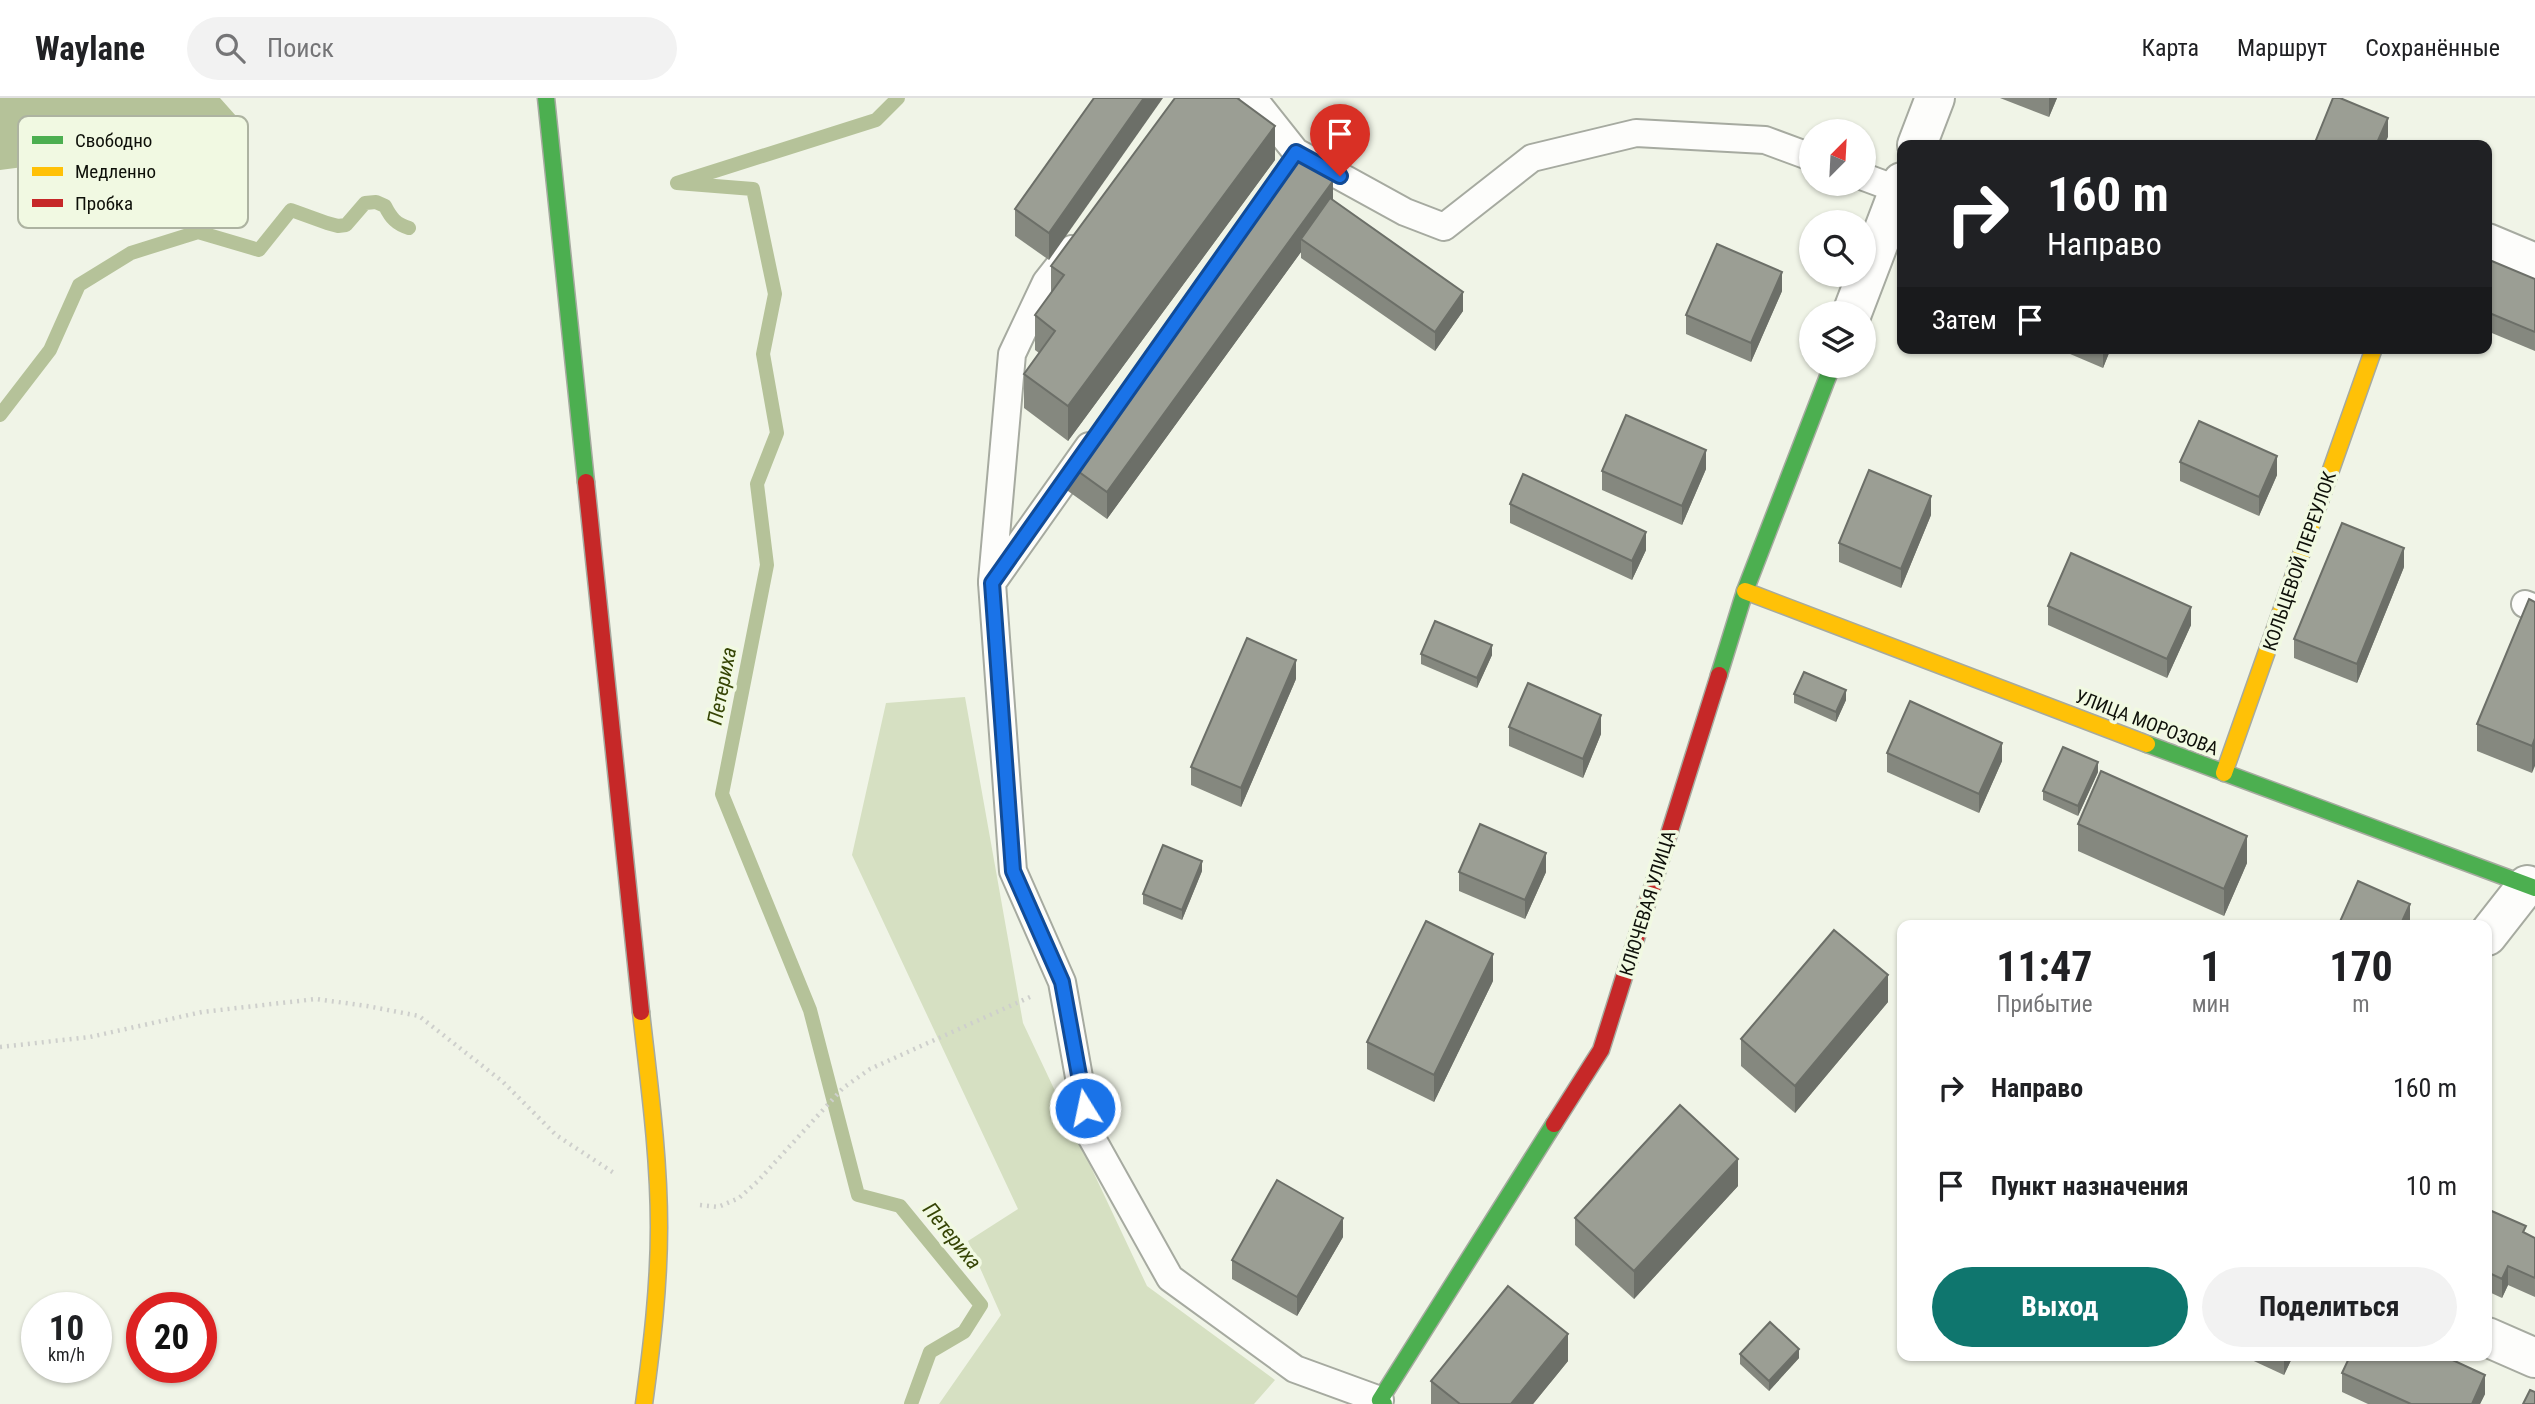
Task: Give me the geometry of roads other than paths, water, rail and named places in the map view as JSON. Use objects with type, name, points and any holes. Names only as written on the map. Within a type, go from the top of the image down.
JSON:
[{"type":"street","points":[[546,98],[646,1053],[657,1184],[659,1228],[655,1315],[644,1404]]},
{"type":"street","points":[[1919,140],[1935,98]]},
{"type":"street","points":[[1857,301],[1897,196]]},
{"type":"street","points":[[2492,245],[2535,263]]},
{"type":"street","name":"КОЛЬЦЕВОЙ ПЕРЕУЛОК","points":[[2224,773],[2372,354]]},
{"type":"street","name":"КЛЮЧЕВАЯ УЛИЦА","points":[[1382,1402],[1601,1050],[1745,591],[1827,378]]},
{"type":"street","name":"УЛИЦА МОРОЗОВА","points":[[1745,591],[2531,886]]},
{"type":"street","points":[[2492,930],[2531,886]]},
{"type":"street","points":[[2492,1339],[2535,1358]]},
{"type":"lane","points":[[1253,98],[1296,152],[1405,212],[1444,227],[1532,158],[1636,133],[1765,140],[1799,153]]},
{"type":"lane","points":[[1280,175],[1296,152]]},
{"type":"lane","points":[[1876,180],[1897,185]]},
{"type":"lane","points":[[1088,228],[1046,282],[1012,354],[992,583],[1013,871],[1062,982],[1089,1133],[1170,1278],[1295,1369],[1382,1402]]},
{"type":"lane","points":[[992,583],[1104,424]]},
{"type":"waterway","name":"Петериха","points":[[898,98],[876,120],[677,183],[753,189],[775,294],[763,354],[777,433],[757,484],[767,565],[722,794],[810,1010],[858,1195],[900,1206],[981,1305],[964,1332],[930,1352],[911,1404]]},
{"type":"waterway","points":[[0,415],[50,350],[79,285],[131,253],[198,232],[259,250],[291,210],[338,226],[346,225],[365,203],[376,202],[385,206],[397,222],[409,228]]}]
